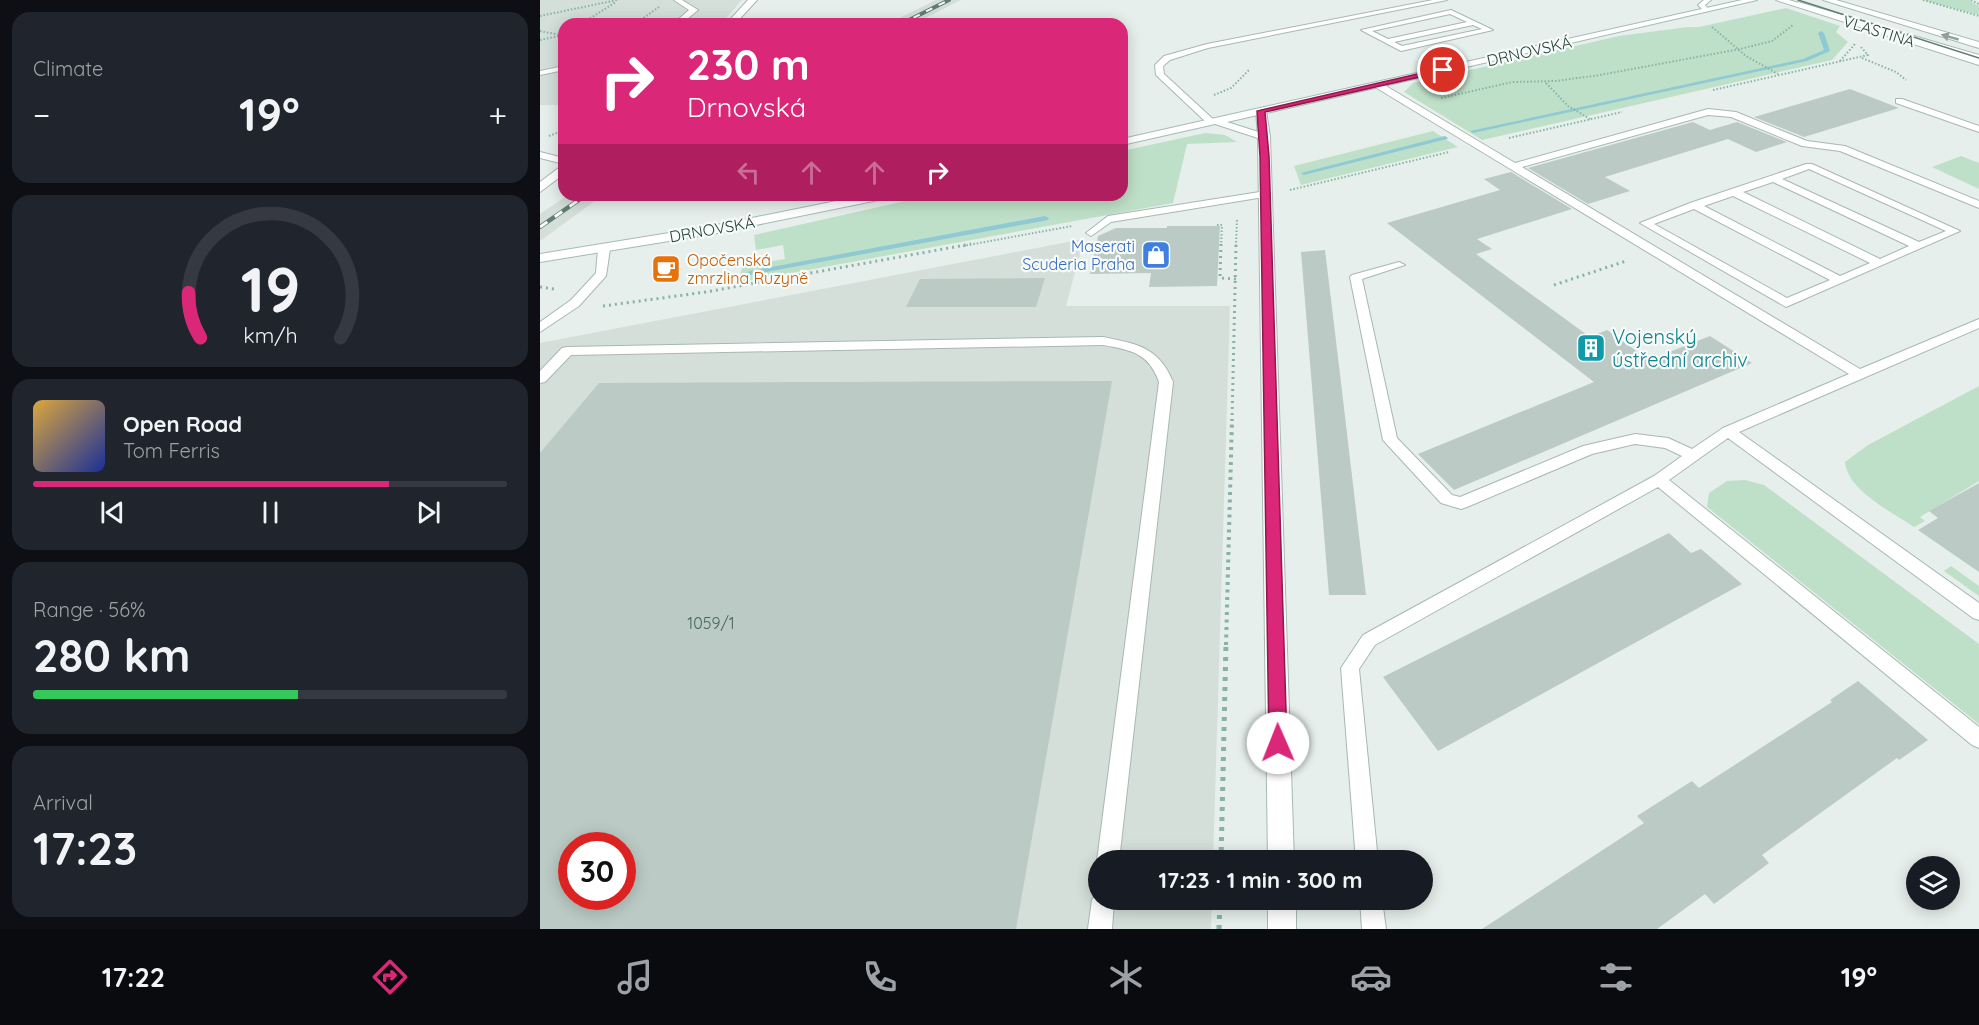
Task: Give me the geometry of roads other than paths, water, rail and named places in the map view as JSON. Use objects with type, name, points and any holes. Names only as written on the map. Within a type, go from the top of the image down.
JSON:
[{"type":"main road","points":[[736,18],[753,0]]},
{"type":"main road","name":"DRNOVSKÁ","points":[[1128,141],[1753,0]]},
{"type":"main road","name":"DRNOVSKÁ","points":[[1619,31],[1698,21],[1783,0]]},
{"type":"main road","name":"VLASTINA","points":[[1783,0],[1979,60]]},
{"type":"main road","name":"VLASTINA","points":[[1827,0],[1977,45]]},
{"type":"main road","points":[[1261,111],[1266,194],[1281,850]]},
{"type":"main road","points":[[1211,122],[1238,127],[1264,137]]},
{"type":"main road","points":[[540,155],[558,160]]},
{"type":"main road","points":[[540,188],[558,173]]},
{"type":"main road","name":"DRNOVSKÁ","points":[[540,258],[604,249],[854,201]]},
{"type":"main road","points":[[1282,910],[1282,929]]},
{"type":"lane","points":[[677,0],[694,10],[684,18]]},
{"type":"lane","points":[[1211,122],[1160,75],[1159,65],[1167,58],[1207,46],[1444,0]]},
{"type":"lane","points":[[1705,10],[1701,5],[1708,0]]},
{"type":"lane","points":[[1451,12],[1473,23],[1489,30],[1401,49],[1365,30],[1451,12]]},
{"type":"lane","points":[[1387,41],[1473,23]]},
{"type":"lane","points":[[540,73],[558,69]]},
{"type":"lane","points":[[1378,85],[1859,374]]},
{"type":"lane","points":[[1899,100],[1979,129]]},
{"type":"lane","points":[[1513,167],[1707,112],[1733,114],[1804,144],[1842,148],[1979,205]]},
{"type":"lane","points":[[1809,166],[1955,231],[1786,303],[1645,222],[1734,192],[1809,166]]},
{"type":"lane","points":[[1773,178],[1917,246]]},
{"type":"lane","points":[[1734,192],[1879,263]]},
{"type":"lane","points":[[1091,233],[1108,219],[1266,194]]},
{"type":"lane","points":[[1694,206],[1839,280]]},
{"type":"lane","points":[[540,328],[575,303],[602,274],[604,249]]},
{"type":"lane","points":[[1399,264],[1356,277],[1363,312],[1390,440],[1447,499],[1461,503],[1588,450],[1635,439],[1668,443],[1693,456]]},
{"type":"lane","points":[[1738,302],[1766,291]]},
{"type":"lane","points":[[1366,850],[1350,668],[1369,640],[1659,480],[1728,430],[1979,323]]},
{"type":"lane","points":[[540,380],[567,351],[1103,341],[1148,353],[1162,368],[1166,382],[1109,850]]},
{"type":"lane","points":[[1728,430],[1979,613]]},
{"type":"lane","points":[[1659,480],[1979,739]]},
{"type":"lane","points":[[1100,929],[1102,910]]},
{"type":"lane","points":[[1372,910],[1374,929]]},
{"type":"waterway","points":[[1473,131],[1805,60],[1827,51],[1821,33]]},
{"type":"waterway","points":[[1304,173],[1445,138]]},
{"type":"waterway","points":[[750,273],[1045,218]]},
{"type":"tram line","points":[[1798,0],[1979,58]]},
{"type":"railway","points":[[913,18],[949,0]]},
{"type":"railway","points":[[540,227],[577,201]]},
{"type":"place","name":"Maserati Scuderia Praha","points":[[1156,255]]},
{"type":"place","name":"Opočenská zmrzlina Ruzyně","points":[[666,269]]},
{"type":"place","name":"Vojenský ústřední archiv","points":[[1591,348]]}]
